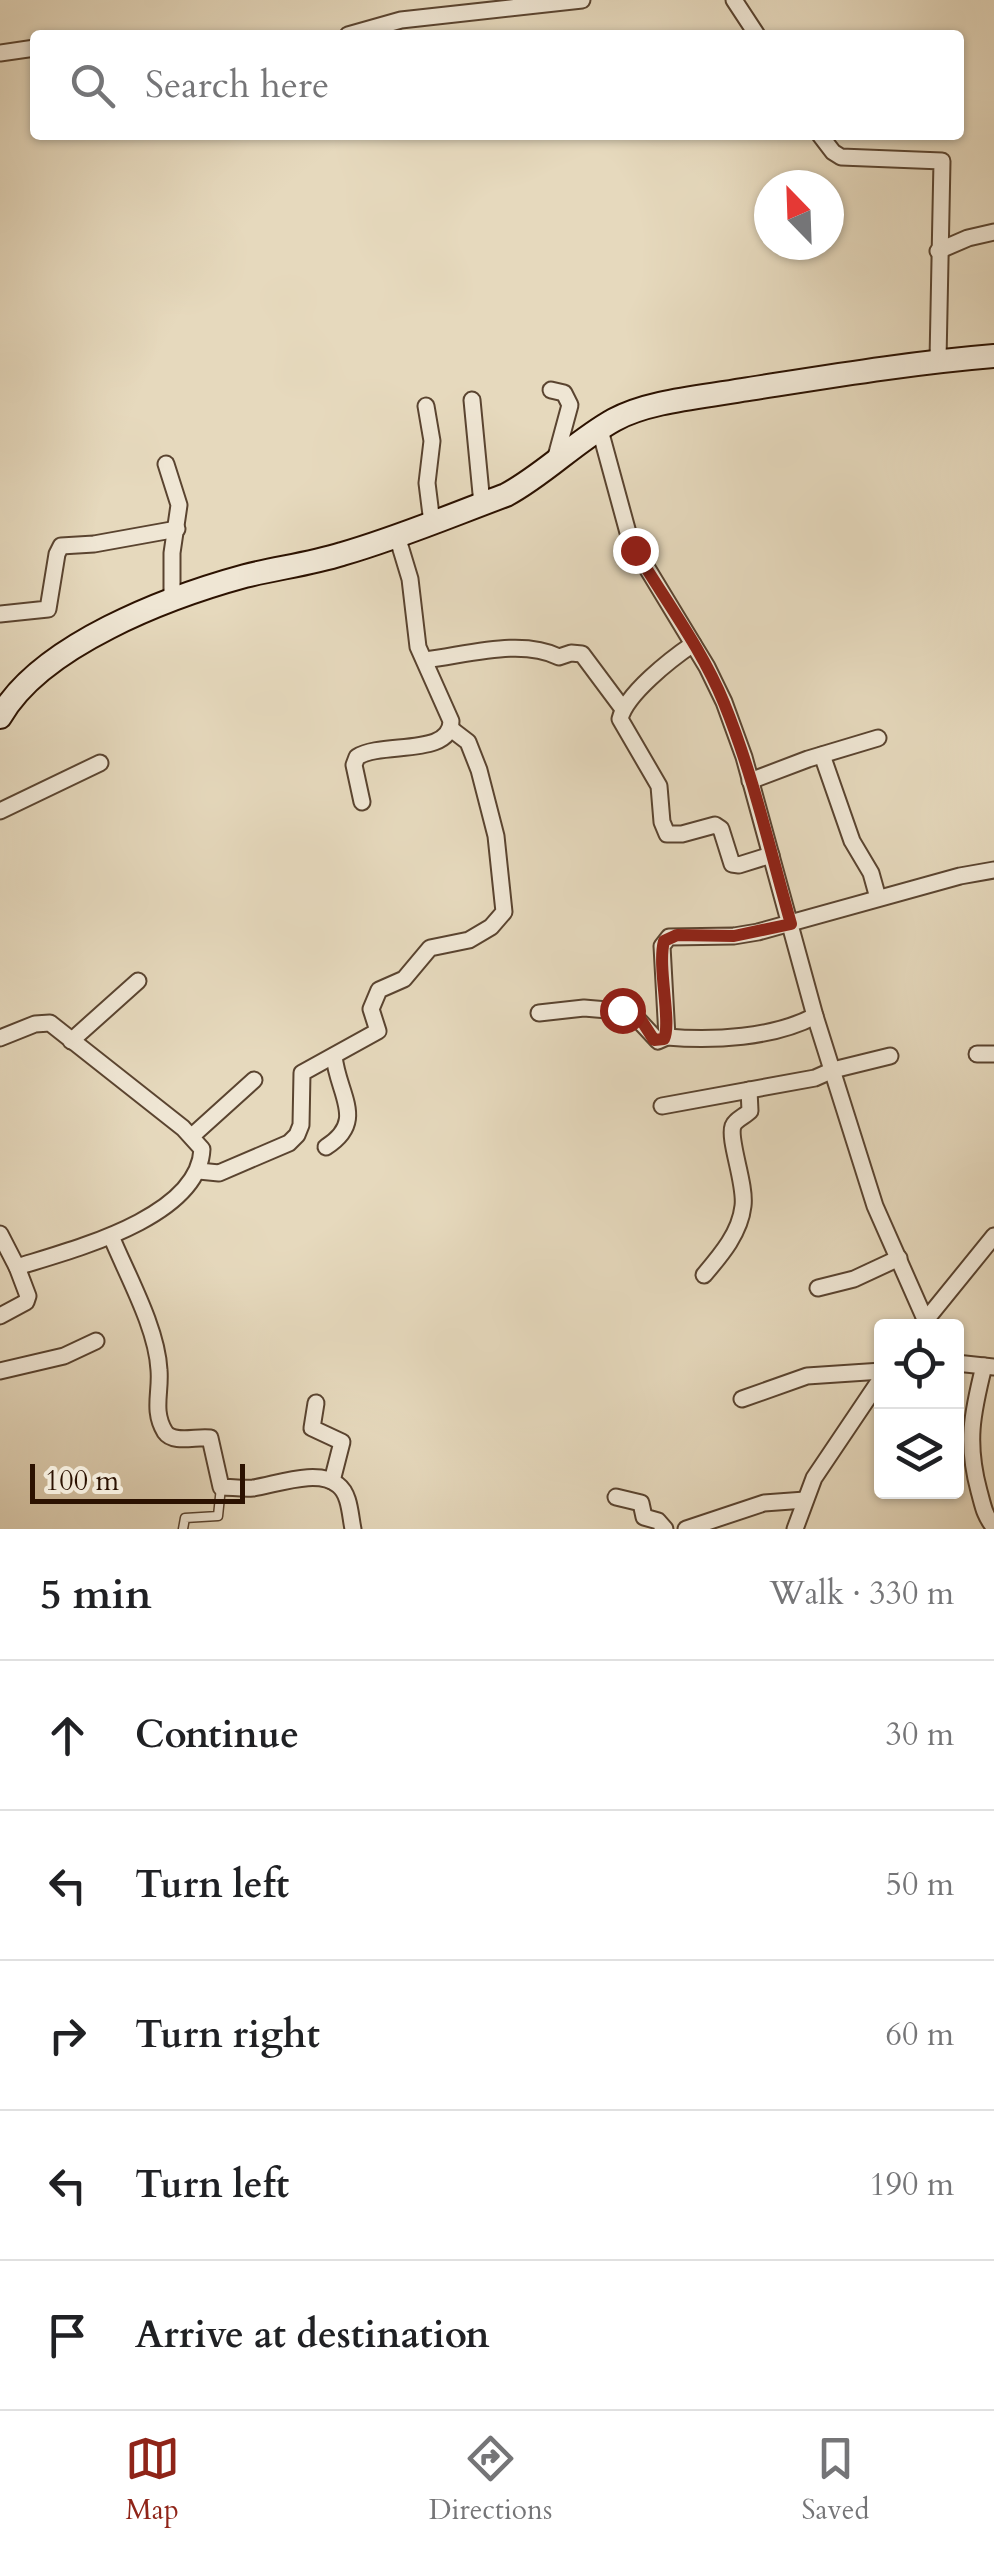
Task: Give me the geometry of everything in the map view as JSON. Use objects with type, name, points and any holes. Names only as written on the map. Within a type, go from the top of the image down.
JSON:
[{"type":"street","points":[[366,30],[401,20],[582,0]]},
{"type":"street","points":[[734,0],[753,30]]},
{"type":"street","points":[[0,53],[30,49]]},
{"type":"street","points":[[824,140],[842,157],[942,160],[938,360]]},
{"type":"street","points":[[938,252],[968,238],[994,232]]},
{"type":"street","points":[[0,717],[29,680],[84,641],[219,584],[342,554],[482,504],[530,482],[625,416],[673,402],[938,360],[994,356]]},
{"type":"street","points":[[551,390],[564,394],[570,405],[554,464]]},
{"type":"street","points":[[472,400],[482,504]]},
{"type":"street","points":[[426,406],[432,441],[427,483],[432,523]]},
{"type":"street","points":[[600,430],[630,540],[724,702],[815,1016],[880,1222],[923,1319]]},
{"type":"street","points":[[166,464],[179,506],[172,553],[172,602]]},
{"type":"street","points":[[0,614],[48,609],[61,546],[177,529]]},
{"type":"street","points":[[362,802],[354,765],[357,758],[373,750],[434,744],[449,735],[451,729],[416,641],[410,579],[397,536]]},
{"type":"street","points":[[692,644],[668,662],[623,709],[620,719],[658,786],[662,822],[668,834],[715,825],[734,865],[771,855]]},
{"type":"street","points":[[425,660],[527,647],[546,650],[560,658],[576,652],[584,656],[623,709]]},
{"type":"street","points":[[198,1171],[219,1172],[288,1143],[301,1125],[302,1073],[378,1031],[372,1009],[378,990],[400,982],[430,948],[468,940],[491,928],[504,912],[496,836],[479,770],[468,742],[451,729]]},
{"type":"street","points":[[750,781],[878,738]]},
{"type":"street","points":[[822,755],[852,840],[878,898]]},
{"type":"street","points":[[0,811],[100,764]]},
{"type":"street","points":[[667,1037],[664,941],[677,935],[734,936],[791,924],[994,870]]},
{"type":"street","points":[[71,1041],[138,981]]},
{"type":"street","points":[[539,1014],[584,1008],[632,1012],[654,1040],[771,1030],[797,1026],[815,1016]]},
{"type":"street","points":[[0,1038],[43,1022],[50,1024],[192,1136],[202,1149],[198,1171],[170,1201],[112,1236],[17,1267]]},
{"type":"street","points":[[977,1054],[994,1054]]},
{"type":"street","points":[[326,1147],[348,1128],[334,1056]]},
{"type":"street","points":[[662,1106],[816,1078],[890,1056]]},
{"type":"street","points":[[192,1136],[254,1080]]},
{"type":"street","points":[[704,1276],[726,1248],[743,1207],[743,1182],[732,1132],[735,1121],[750,1111],[749,1090]]},
{"type":"street","points":[[0,1234],[28,1296],[26,1302],[0,1316]]},
{"type":"street","points":[[112,1236],[157,1350],[160,1372],[156,1406],[166,1432],[174,1438],[210,1438],[221,1487],[252,1488],[296,1478],[332,1481],[341,1486],[348,1501],[353,1529]]},
{"type":"street","points":[[930,1319],[994,1236]]},
{"type":"street","points":[[818,1288],[854,1278],[899,1258]]},
{"type":"street","points":[[0,1372],[64,1356],[96,1341]]},
{"type":"street","points":[[964,1364],[989,1367],[971,1418],[970,1461],[985,1514],[994,1526]]},
{"type":"street","points":[[742,1399],[807,1376],[874,1374]]},
{"type":"street","points":[[795,1529],[814,1478],[874,1386]]},
{"type":"street","points":[[316,1403],[312,1428],[342,1442],[332,1481]]},
{"type":"street","points":[[616,1498],[641,1502],[644,1517],[658,1521],[664,1529]]},
{"type":"street","points":[[686,1529],[764,1503],[804,1500]]},
{"type":"lane","points":[[183,1529],[185,1518],[218,1516],[221,1487]]},
{"type":"route","points":[[622,1010],[638,1015],[654,1040],[664,1039],[668,1032],[663,1004],[664,941],[677,935],[734,936],[791,924],[724,702],[707,667],[635,550]]}]
